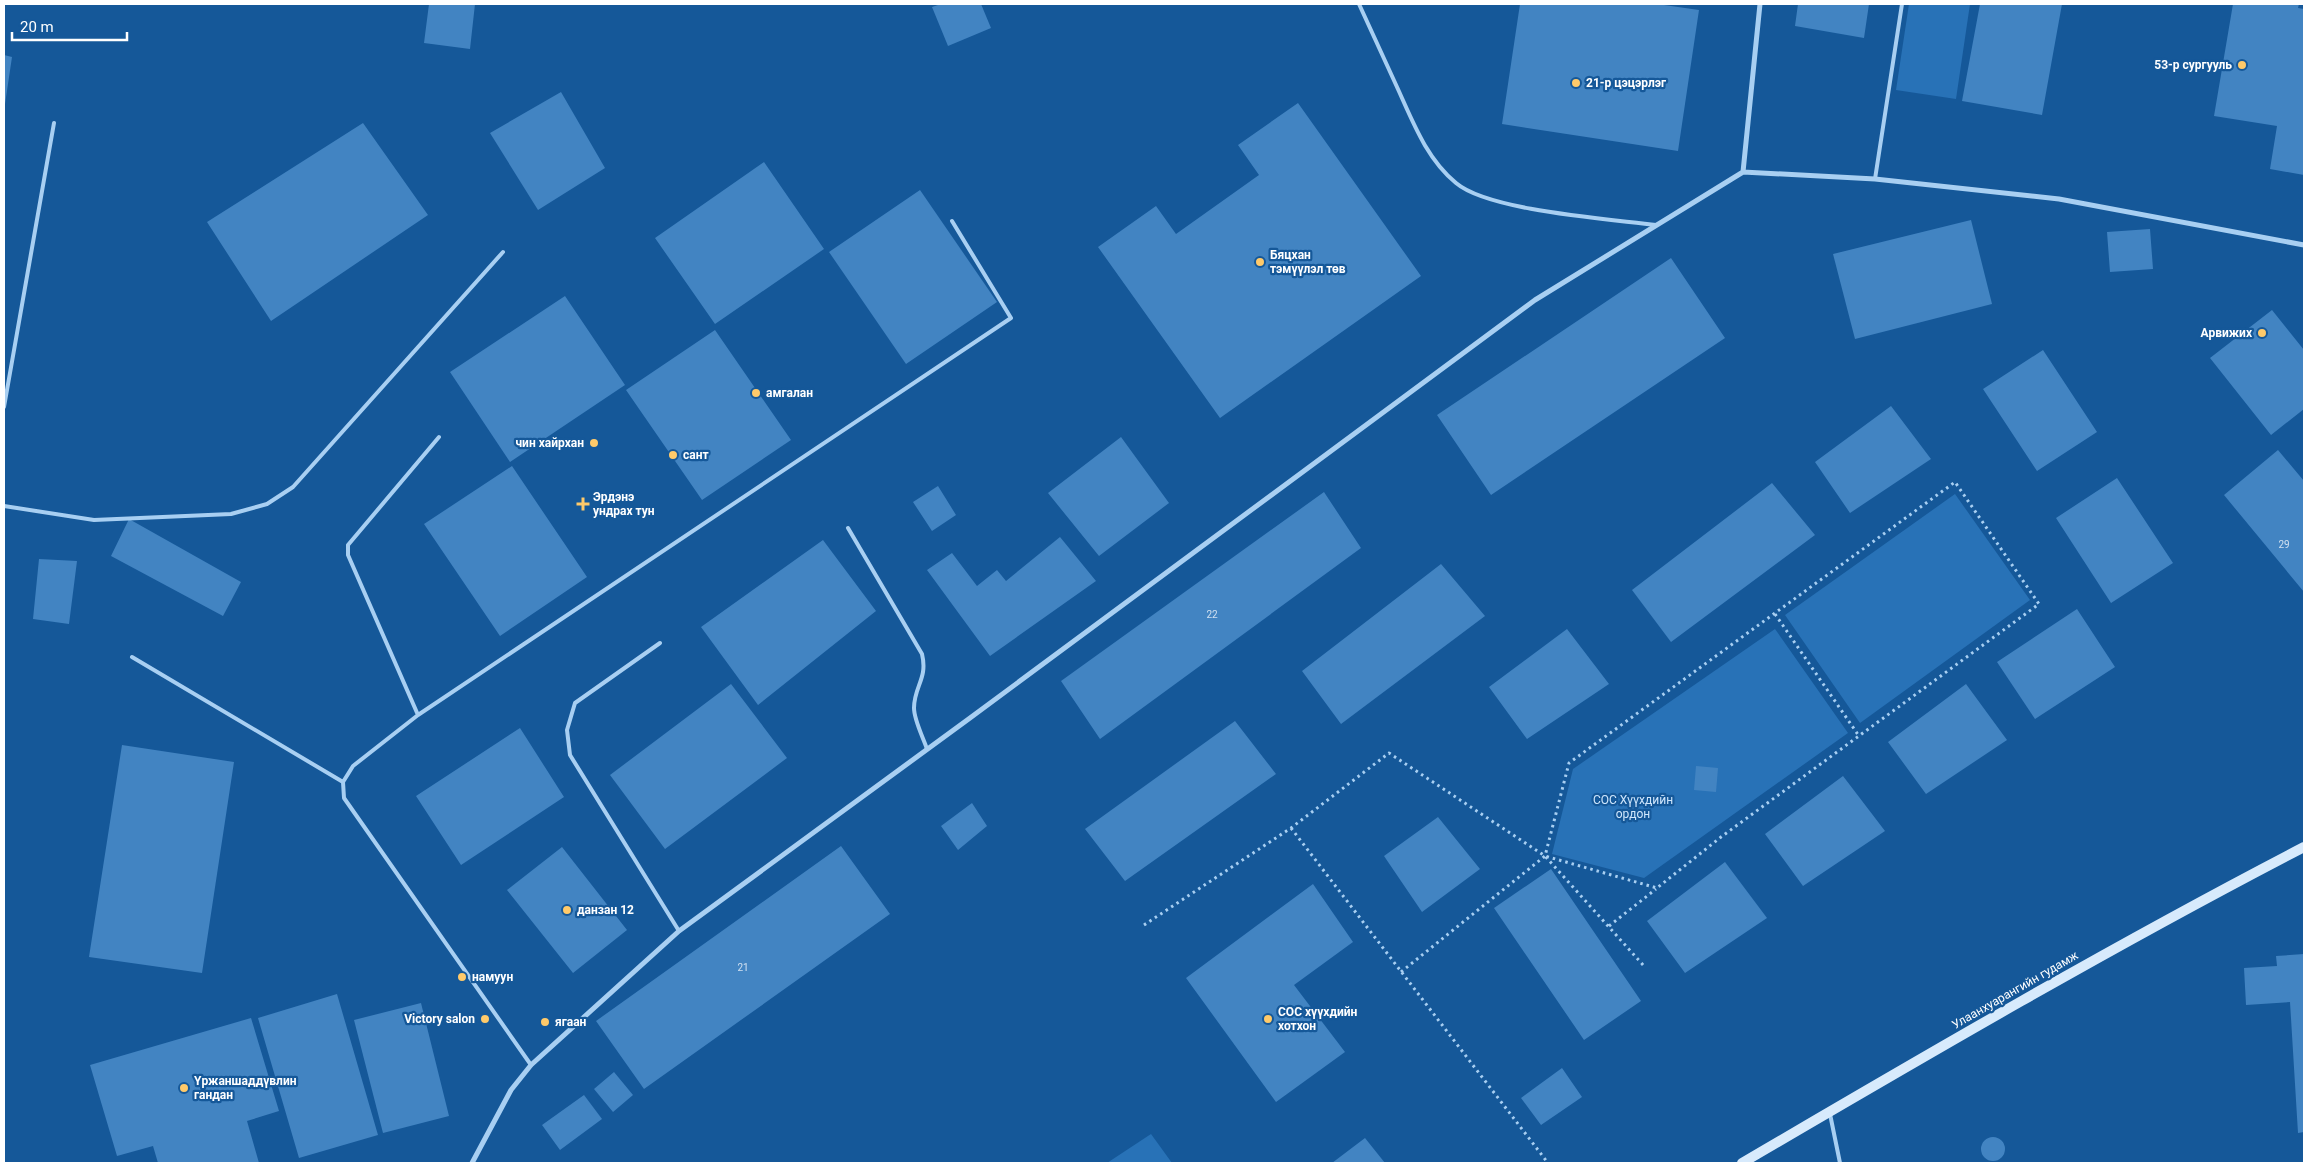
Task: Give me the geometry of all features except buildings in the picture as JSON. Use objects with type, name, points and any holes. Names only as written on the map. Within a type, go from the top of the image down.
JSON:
[{"type":"main road","name":"Улаанхуарангийн гудамж","points":[[1742,1163],[1980,1023],[2158,924],[2304,847]]},
{"type":"street","points":[[1743,172],[1760,4]]},
{"type":"street","points":[[472,1163],[510,1090],[531,1065],[679,931],[1535,300],[1743,172],[1875,179],[2059,199],[2304,245]]},
{"type":"lane","points":[[1359,4],[1419,135],[1434,160],[1457,184],[1487,198],[1528,208],[1656,225]]},
{"type":"lane","points":[[1875,179],[1902,4]]},
{"type":"lane","points":[[4,407],[54,123]]},
{"type":"lane","points":[[531,1065],[344,798],[343,782],[353,766],[418,716],[1011,318],[952,221]]},
{"type":"lane","points":[[4,506],[94,520],[231,514],[267,504],[293,487],[503,252]]},
{"type":"lane","points":[[418,716],[348,556],[348,545],[439,437]]},
{"type":"lane","points":[[848,528],[922,654],[925,666],[914,709],[927,749]]},
{"type":"lane","points":[[660,643],[575,703],[567,730],[570,755],[679,931]]},
{"type":"lane","points":[[132,657],[343,782]]},
{"type":"lane","points":[[1829,1112],[1840,1163]]},
{"type":"path","points":[[1401,972],[1545,856],[1569,763],[1955,482],[2039,604],[1721,836],[1609,926]]},
{"type":"path","points":[[1775,614],[1859,736]]},
{"type":"path","points":[[1144,925],[1292,828],[1388,753],[1545,856],[1644,966]]},
{"type":"path","points":[[1292,828],[1548,1163]]},
{"type":"path","points":[[1545,856],[1657,888]]},
{"type":"green space","points":[[1909,4],[1970,4],[1956,99],[1896,90]]},
{"type":"green space","points":[[1955,494],[2030,600],[1860,723],[1785,615]]},
{"type":"green space","name":"СОС Хүүхдийн ордон","points":[[1775,629],[1848,733],[1644,878],[1552,854],[1573,769]]},
{"type":"green space","points":[[1151,1134],[1172,1163],[1107,1163]]},
{"type":"place","name":"53-р сургууль","points":[[2242,65]]},
{"type":"place","name":"21-р цэцэрлэг","points":[[1576,83]]},
{"type":"place","name":"Бяцхан тэмүүлэл төв","points":[[1260,262]]},
{"type":"place","name":"Арвижих","points":[[2262,333]]},
{"type":"place","name":"амгалан","points":[[756,393]]},
{"type":"place","name":"чин хайрхан","points":[[594,443]]},
{"type":"place","name":"сант","points":[[673,455]]},
{"type":"place","name":"Эрдэнэ ундрах тун","points":[[583,504]]},
{"type":"place","name":"данзан 12","points":[[567,910]]},
{"type":"place","name":"намуун","points":[[462,977]]},
{"type":"place","name":"Victory salon","points":[[485,1019]]},
{"type":"place","name":"СОС хүүхдийн хотхон","points":[[1268,1019]]},
{"type":"place","name":"ягаан","points":[[545,1022]]},
{"type":"place","name":"Yржаншаддүвлин гандан","points":[[184,1088]]}]
